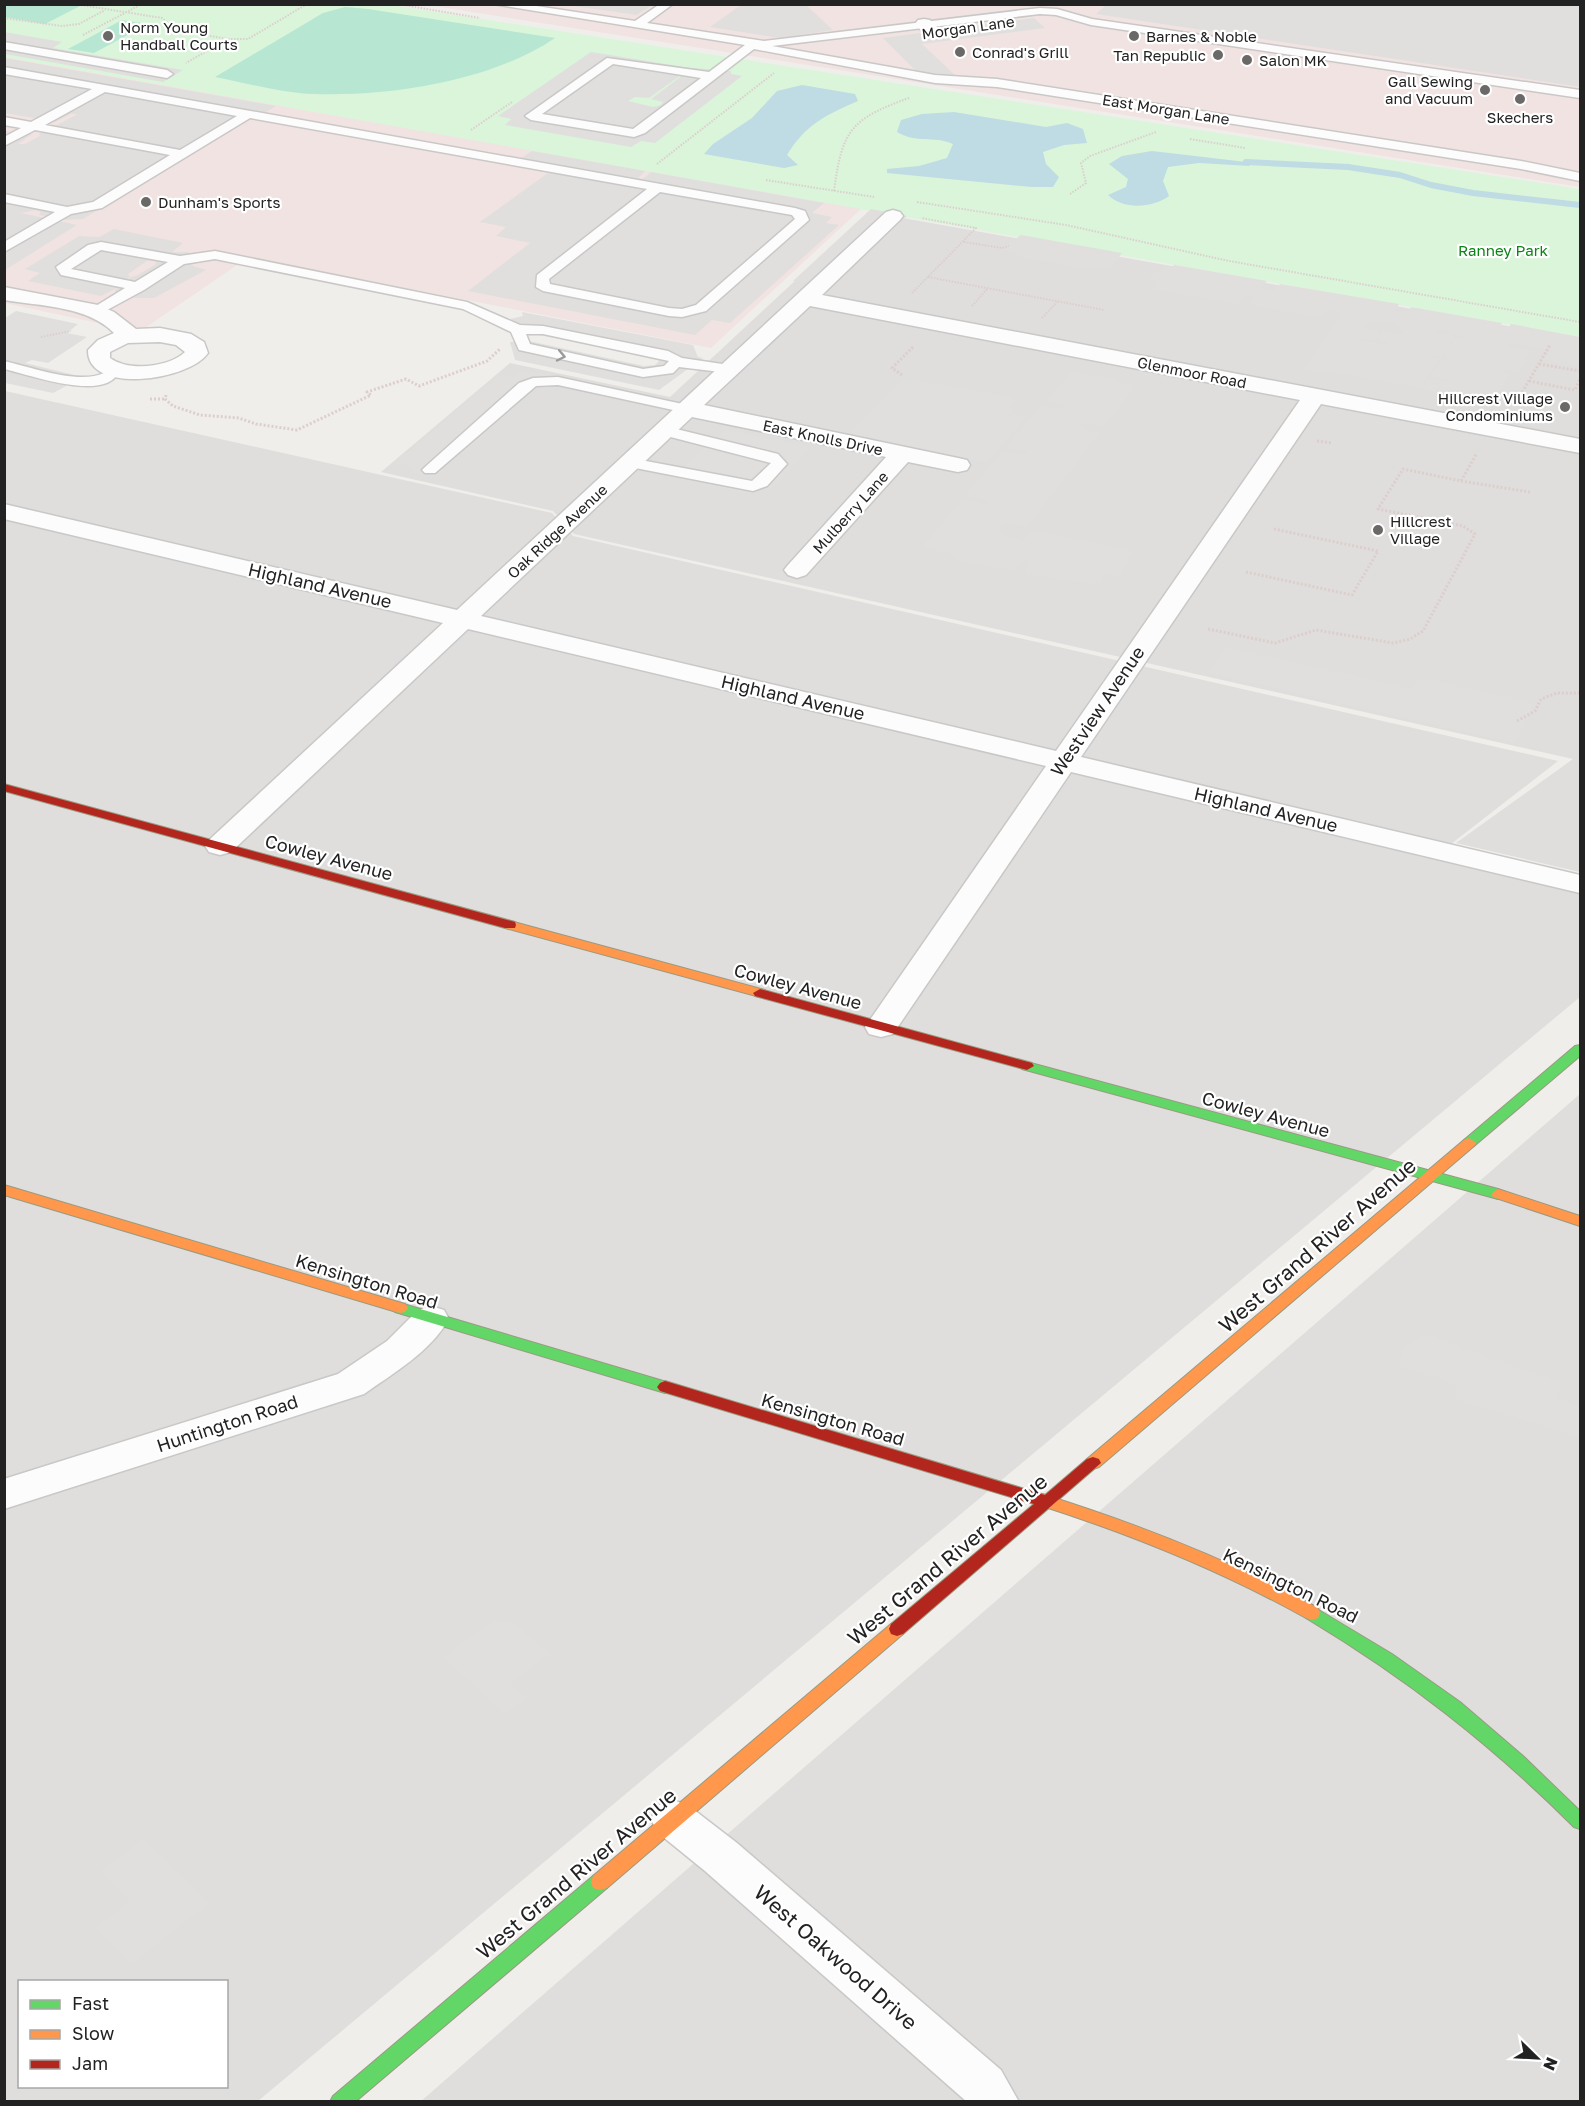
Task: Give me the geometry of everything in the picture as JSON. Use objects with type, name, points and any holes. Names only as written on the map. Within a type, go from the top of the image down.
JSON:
[{"type":"street","name":"Oak Ridge Avenue","points":[[219,846],[804,298],[887,206]]},
{"type":"street","points":[[8,297],[96,312],[123,325],[130,336]]},
{"type":"street","name":"Glenmoor Road","points":[[804,298],[1581,446]]},
{"type":"street","points":[[160,335],[183,339],[196,347],[197,353],[185,364],[173,368],[129,371],[108,368],[99,360],[99,350],[116,339],[130,336],[160,335]]},
{"type":"street","name":"Westview Avenue","points":[[881,1027],[1315,395]]},
{"type":"street","name":"East Knolls Drive","points":[[687,409],[958,465]]},
{"type":"street","name":"Mulberry Lane","points":[[797,570],[902,454]]},
{"type":"street","name":"Highland Avenue","points":[[4,511],[1581,884]]},
{"type":"street","name":"Cowley Avenue","points":[[4,787],[1428,1177],[1517,1199],[1581,1221]]},
{"type":"street","name":"West Grand River Avenue","points":[[340,2102],[1581,1049]]},
{"type":"street","name":"Kensington Road","points":[[4,1190],[1046,1502],[1145,1536],[1343,1629],[1440,1694],[1505,1747],[1581,1822]]},
{"type":"street","name":"Huntington Road","points":[[4,1494],[351,1384],[400,1350],[431,1319]]},
{"type":"street","name":"West Oakwood Drive","points":[[673,1819],[721,1857],[976,2079],[994,2102]]},
{"type":"lane","name":"Morgan Lane","points":[[498,4],[752,45],[818,46],[996,15],[1031,11],[1057,12]]},
{"type":"lane","points":[[636,26],[668,4]]},
{"type":"lane","points":[[985,4],[996,15]]},
{"type":"lane","points":[[1057,12],[1079,6]]},
{"type":"lane","name":"Morgan Lane","points":[[929,28],[1041,17],[1057,12]]},
{"type":"lane","points":[[1057,12],[1091,22],[1581,94]]},
{"type":"lane","points":[[4,45],[167,74]]},
{"type":"lane","points":[[712,76],[611,60],[531,116],[634,133],[712,76],[752,45]]},
{"type":"lane","name":"East Morgan Lane","points":[[752,45],[794,55],[934,79],[997,83],[1521,165],[1581,177]]},
{"type":"lane","points":[[4,70],[795,212],[803,217],[701,308],[693,311],[669,312],[543,287],[542,278],[657,188]]},
{"type":"lane","points":[[4,142],[103,88]]},
{"type":"lane","points":[[4,248],[68,211],[97,205],[250,113]]},
{"type":"lane","points":[[4,121],[183,154]]},
{"type":"lane","points":[[4,198],[68,211]]},
{"type":"lane","points":[[139,287],[66,272],[63,267],[93,248],[101,246],[180,260]]},
{"type":"lane","points":[[96,312],[180,260],[204,255],[224,257],[467,306],[517,329],[543,330],[668,355],[675,358],[676,362]]},
{"type":"lane","points":[[517,329],[521,345],[529,349],[644,373],[668,370],[676,362]]},
{"type":"lane","points":[[676,362],[729,369]]},
{"type":"lane","points":[[4,365],[88,382],[110,376],[112,371],[108,368]]},
{"type":"lane","points":[[430,470],[524,386],[533,382],[558,381],[687,409]]},
{"type":"lane","points":[[630,463],[753,486],[761,483],[779,464],[778,460],[773,457],[664,431]]},
{"type":"path","points":[[167,74],[232,37],[249,39],[307,4]]},
{"type":"path","points":[[81,5],[162,18],[176,30],[228,39]]},
{"type":"path","points":[[81,36],[138,6]]},
{"type":"path","points":[[4,18],[62,26],[80,24],[106,9]]},
{"type":"path","points":[[632,183],[775,73]]},
{"type":"path","points":[[834,191],[839,154],[852,130],[871,112],[912,97]]},
{"type":"path","points":[[1070,194],[1086,183],[1081,164],[1090,156],[1157,132]]},
{"type":"path","points":[[657,164],[669,165]]},
{"type":"path","points":[[763,180],[834,191],[887,206]]},
{"type":"path","points":[[915,202],[1054,223],[1229,261],[1581,322]]},
{"type":"path","points":[[906,300],[976,228],[921,218]]},
{"type":"path","points":[[963,242],[1002,248],[1009,246]]},
{"type":"path","points":[[928,278],[1104,310]]},
{"type":"path","points":[[167,392],[165,399],[187,411],[239,418],[256,424],[297,430],[371,394],[367,392],[406,379],[419,386],[487,361],[506,346],[521,345]]},
{"type":"path","points":[[902,375],[892,368],[914,345]]},
{"type":"path","points":[[1510,412],[1550,345]]},
{"type":"path","points":[[1539,364],[1581,371]]},
{"type":"path","points":[[1529,381],[1575,390],[1581,379]]},
{"type":"path","points":[[1461,481],[1480,447]]},
{"type":"path","points":[[1208,629],[1275,644],[1316,630],[1393,643],[1410,639],[1423,631],[1475,534],[1463,526],[1378,509],[1402,470],[1517,492],[1530,492]]},
{"type":"path","points":[[1246,572],[1352,595],[1378,551],[1274,529]]},
{"type":"path","points":[[1517,721],[1535,711],[1541,699],[1557,693],[1581,693]]},
{"type":"shaded area","points":[[652,4],[637,15],[567,5]]},
{"type":"shaded area","points":[[428,5],[1580,5],[1580,187]]},
{"type":"shaded area","points":[[741,5],[806,5],[833,30],[780,38],[710,27]]},
{"type":"shaded area","points":[[1106,5],[1580,5],[1580,87],[1096,14]]},
{"type":"shaded area","points":[[1034,18],[1045,28],[922,44],[957,77],[920,75],[883,38]]},
{"type":"shaded area","points":[[4,32],[62,42],[53,48],[183,70],[163,82],[5,54]]},
{"type":"shaded area","points":[[591,52],[691,68],[649,98],[635,97],[628,101],[653,107],[663,102],[651,99],[692,68],[731,71],[731,74],[742,76],[655,143],[641,141],[631,147],[505,125],[511,119],[498,116]]},
{"type":"shaded area","points":[[4,57],[862,208],[711,348],[249,257],[139,332],[5,303]]},
{"type":"shaded area","points":[[5,58],[276,106],[253,120],[248,119],[83,219],[65,220],[39,215],[41,212],[36,210],[21,213],[77,225],[5,270],[5,131],[32,134],[18,144],[25,144],[40,136],[39,134],[78,114],[71,114],[55,122],[5,113]]},
{"type":"shaded area","points":[[532,151],[645,171],[638,178],[643,179],[651,172],[824,203],[812,213],[832,217],[826,223],[839,225],[730,323],[712,320],[695,335],[468,291],[530,243],[496,236],[506,227],[480,222],[548,173],[511,165]]},
{"type":"shaded area","points":[[871,209],[907,216],[830,289],[793,281]]},
{"type":"shaded area","points":[[869,212],[1580,339],[1580,872],[1456,843],[1573,759],[574,534],[553,511],[381,472],[510,363],[670,397]]},
{"type":"shaded area","points":[[114,229],[183,243],[172,252],[188,252],[199,261],[191,265],[206,270],[154,298],[136,298],[115,293],[115,290],[131,277],[156,264],[155,260],[147,261],[128,274],[130,277],[113,290],[101,296],[28,281],[40,273],[25,269],[79,236],[99,237]]},
{"type":"shaded area","points":[[1021,235],[1122,253],[1110,269],[1085,269],[1017,257],[1016,252],[1002,249]]},
{"type":"shaded area","points":[[1175,265],[1267,281],[1262,287],[1264,290],[1275,290],[1280,284],[1399,304],[1395,311],[1407,313],[1411,307],[1502,323],[1500,326],[1509,327],[1511,324],[1580,337],[1580,366],[1545,360],[1549,350],[1508,343],[1506,346],[1530,350],[1519,372],[1493,368],[1510,373],[1493,403],[1443,396],[1443,393],[1423,389],[1429,379],[1453,382],[1431,376],[1442,360],[1465,362],[1443,357],[1456,337],[1479,339],[1438,330],[1434,332],[1455,336],[1441,357],[1419,354],[1440,359],[1429,376],[1407,374],[1427,379],[1421,388],[1352,375],[1366,353],[1351,375],[1303,370],[1341,316],[1336,311],[1328,309],[1321,317],[1249,305],[1254,296],[1244,296],[1237,304],[1152,289],[1158,282],[1149,279],[1155,272]],"holes":[[[1372,322],[1396,322],[1404,335],[1383,332],[1378,340],[1398,346],[1354,338],[1376,340],[1381,332],[1361,327]]]},
{"type":"shaded area","points":[[16,311],[78,324],[67,333],[87,337],[48,363],[32,360],[25,363],[83,377],[53,393],[5,383],[5,318]]},
{"type":"shaded area","points":[[522,312],[693,345],[698,357],[703,358],[659,390],[515,360],[510,342],[529,341],[644,366],[655,365],[659,361],[653,357],[539,335],[510,319],[523,316]]},
{"type":"shaded area","points":[[520,371],[558,375],[548,385],[541,385],[435,477],[411,472],[413,468],[395,463],[499,375],[515,378]]},
{"type":"shaded area","points":[[1071,372],[1116,379],[1117,382],[1136,385],[1104,427],[1087,423],[1079,425],[1083,429],[1100,432],[1027,527],[1004,523],[1000,528],[1003,534],[1023,541],[1031,530],[1133,551],[1120,576],[1104,574],[1100,585],[1025,574],[1028,561],[1021,561],[1014,571],[957,560],[951,553],[922,547],[962,500],[987,504],[988,500],[965,495],[1003,452],[1027,455],[1028,451],[1006,447],[1041,406],[1065,409],[1064,404],[1046,401]]},
{"type":"shaded area","points":[[903,378],[1015,398],[1008,407],[1014,408],[1011,413],[1027,416],[987,463],[850,433]]},
{"type":"shaded area","points":[[5,391],[552,513],[573,536],[1558,761],[1433,858],[1580,893],[1580,997],[258,2101],[5,2102]]},
{"type":"shaded area","points":[[725,430],[810,447],[772,488],[763,486],[757,492],[749,494],[670,477],[679,467],[685,468],[706,447],[700,445],[711,435],[719,437]]},
{"type":"shaded area","points":[[1227,647],[1413,689],[1419,677],[1534,703],[1515,743],[1209,673]]},
{"type":"shaded area","points":[[1580,1094],[1580,2101],[420,2102],[747,1817]]},
{"type":"shaded area","points":[[1424,1334],[1562,1383],[1556,1398],[1580,1407],[1580,1437],[1455,1399],[1457,1384],[1395,1365],[1406,1346]]},
{"type":"shaded area","points":[[493,1621],[514,1623],[550,1654],[510,1683],[527,1699],[505,1714],[443,1657]]},
{"type":"shaded area","points":[[144,1839],[209,1903],[131,1964],[96,1928],[130,1901],[101,1871]]},
{"type":"green space","name":"Ranney Park","points":[[4,5],[391,5],[1580,189],[1580,337],[5,57]]},
{"type":"green space","points":[[4,5],[82,5],[45,24],[5,17]]},
{"type":"green space","points":[[345,7],[555,38],[530,53],[471,75],[407,89],[374,93],[302,93],[215,77],[323,13]]},
{"type":"green space","name":"Norm Young Handball Courts","points":[[122,20],[148,24],[94,53],[68,49]]},
{"type":"water","points":[[802,85],[855,94],[858,101],[826,116],[802,135],[787,155],[798,165],[784,168],[704,154],[713,144],[752,118],[777,91]]},
{"type":"water","points":[[954,112],[1046,127],[1067,123],[1083,129],[1087,143],[1064,145],[1043,152],[1046,164],[1059,177],[1053,187],[887,173],[887,169],[919,166],[947,158],[953,144],[946,141],[904,136],[897,132],[901,120],[922,114]]},
{"type":"water","points":[[1152,151],[1246,162],[1250,166],[1199,163],[1168,167],[1163,181],[1169,196],[1147,205],[1122,203],[1108,195],[1126,187],[1128,179],[1109,164],[1122,156]]},
{"type":"waterway","points":[[1246,162],[1348,167],[1400,175],[1431,185],[1473,193],[1580,205]]},
{"type":"traffic: fast","points":[[1469,1143],[1580,1049]]},
{"type":"traffic: fast","points":[[1027,1066],[1498,1194]]},
{"type":"traffic: fast","points":[[400,1308],[665,1387]]},
{"type":"traffic: fast","points":[[1312,1613],[1386,1659],[1453,1707],[1517,1761],[1580,1822]]},
{"type":"traffic: fast","points":[[340,2102],[600,1882]]},
{"type":"traffic: slow","points":[[510,925],[760,993]]},
{"type":"traffic: slow","points":[[1093,1463],[1469,1143]]},
{"type":"traffic: slow","points":[[4,1190],[400,1308]]},
{"type":"traffic: slow","points":[[1498,1194],[1580,1221]]},
{"type":"traffic: slow","points":[[1042,1500],[1146,1535],[1180,1549],[1247,1579],[1312,1613]]},
{"type":"traffic: slow","points":[[600,1882],[897,1629]]},
{"type":"traffic: jam","points":[[4,787],[510,925]]},
{"type":"traffic: jam","points":[[760,993],[1027,1066]]},
{"type":"traffic: jam","points":[[665,1387],[1042,1500]]},
{"type":"traffic: jam","points":[[897,1629],[1093,1463]]},
{"type":"place","name":"Norm Young Handball Courts","points":[[108,36]]},
{"type":"place","name":"Barnes & Noble","points":[[1134,36]]},
{"type":"place","name":"Conrad's Grill","points":[[960,52]]},
{"type":"place","name":"Tan Republic","points":[[1218,55]]},
{"type":"place","name":"Salon MK","points":[[1247,60]]},
{"type":"place","name":"Gall Sewing and Vacuum","points":[[1485,90]]},
{"type":"place","name":"Skechers","points":[[1520,99]]},
{"type":"place","name":"Dunham's Sports","points":[[146,202]]},
{"type":"place","name":"Hillcrest Village Condominiums","points":[[1565,407]]},
{"type":"place","name":"Hillcrest Village","points":[[1378,530]]}]
